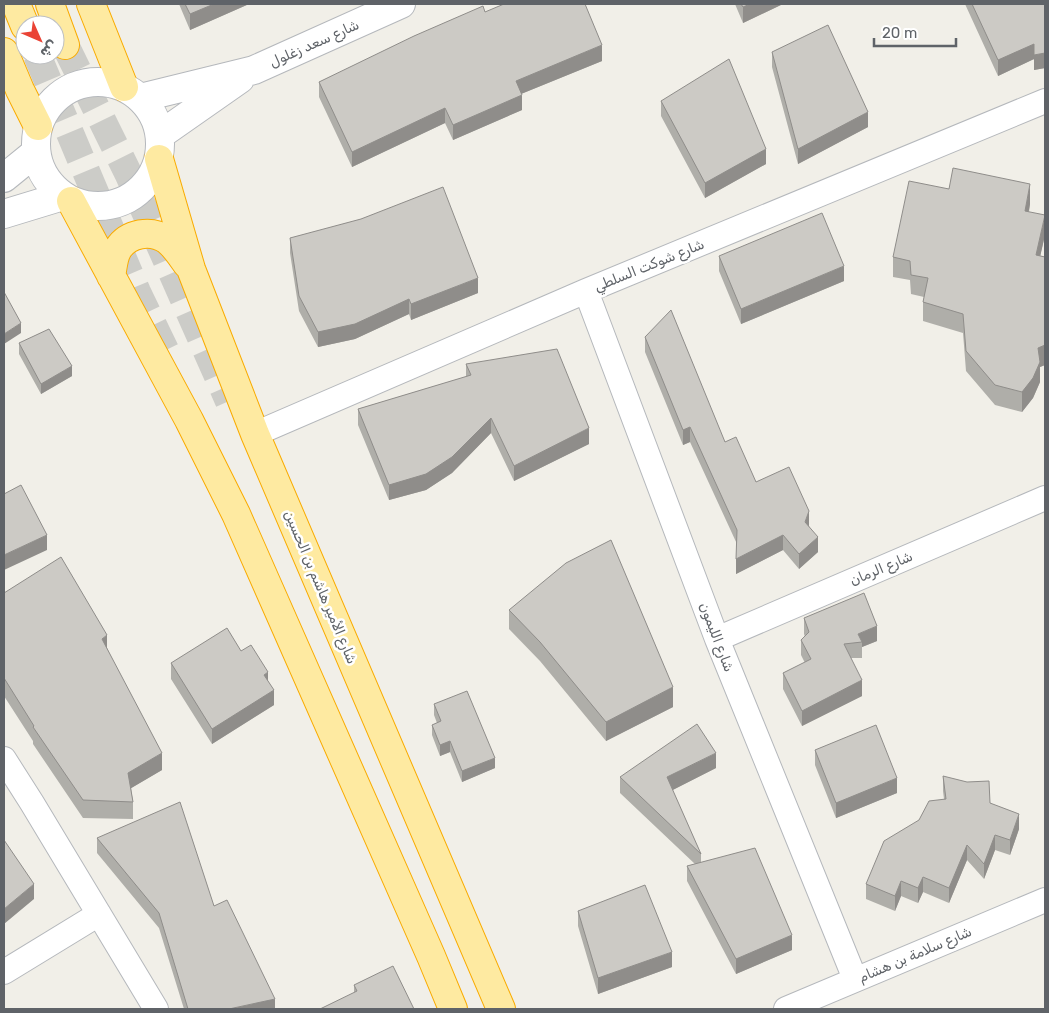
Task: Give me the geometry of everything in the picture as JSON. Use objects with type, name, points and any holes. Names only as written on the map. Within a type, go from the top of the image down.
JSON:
[{"type":"highway","points":[[91,4],[132,92]]},
{"type":"highway","points":[[4,52],[37,139]]},
{"type":"highway","name":"شارع الأمير هاشم بن الحسين","points":[[159,147],[191,269],[255,434],[501,1009]]},
{"type":"highway","points":[[67,198],[189,420],[236,514],[453,1009]]},
{"type":"highway","points":[[111,276],[118,248],[132,237],[141,234],[158,235],[167,240],[191,269]]},
{"type":"street","name":"شارع سعد زغلول","points":[[132,92],[254,70],[401,4]]},
{"type":"street","name":"شارع سعد زغلول","points":[[159,147],[254,70]]},
{"type":"street","points":[[90,82],[116,84],[132,92],[151,111],[158,126],[159,147],[152,176],[147,184],[125,201],[98,207],[89,206],[67,198],[54,189],[42,172],[37,139],[41,118],[51,103],[65,91],[90,82]]},
{"type":"street","name":"شارع شوكت السلطي","points":[[255,434],[586,292],[1045,102]]},
{"type":"street","points":[[4,178],[37,139]]},
{"type":"street","points":[[4,214],[67,198]]},
{"type":"street","name":"شارع الليمون","points":[[586,292],[717,639],[855,979]]},
{"type":"street","name":"شارع الرمان","points":[[717,639],[1045,498]]},
{"type":"street","points":[[4,759],[156,1009]]},
{"type":"street","name":"شارع سلامة بن هشام","points":[[786,1009],[1045,900]]},
{"type":"street","points":[[4,972],[99,914]]},
{"type":"building","points":[[185,4],[214,4],[190,14]]},
{"type":"building","points":[[504,4],[585,4],[602,45],[516,81],[522,95],[453,125],[445,108],[352,152],[319,82],[414,36],[483,6],[485,12]]},
{"type":"building","points":[[972,4],[1045,4],[1045,53],[1034,55],[1034,44],[998,60]]},
{"type":"building","points":[[828,25],[868,112],[798,149],[772,52]]},
{"type":"building","points":[[729,59],[766,149],[705,183],[661,101]]},
{"type":"building","points":[[953,168],[1030,184],[1025,211],[1045,215],[1036,255],[1045,257],[1045,345],[1038,348],[1040,362],[1033,378],[1022,392],[995,385],[966,351],[963,314],[923,302],[928,278],[911,275],[910,261],[893,257],[909,181],[949,189]]},
{"type":"building","points":[[443,187],[478,278],[411,304],[409,299],[355,324],[318,332],[299,296],[290,238],[361,219]]},
{"type":"building","points":[[822,213],[844,266],[741,309],[719,256]]},
{"type":"building","points":[[4,292],[21,323],[4,334]]},
{"type":"building","points":[[671,310],[725,442],[736,437],[756,482],[789,467],[809,511],[805,522],[818,537],[799,554],[783,535],[736,559],[737,530],[690,427],[683,430],[645,337]]},
{"type":"building","points":[[49,329],[72,366],[41,384],[19,343]]},
{"type":"building","points":[[557,349],[589,428],[514,466],[491,418],[452,457],[426,474],[389,485],[358,409],[471,375],[466,364]]},
{"type":"building","points":[[21,485],[47,535],[4,555],[4,494]]},
{"type":"building","points":[[611,540],[673,687],[606,722],[540,642],[509,610],[566,563]]},
{"type":"building","points":[[61,557],[107,635],[102,639],[162,753],[128,773],[133,802],[83,800],[33,727],[4,678],[4,593]]},
{"type":"building","points":[[864,593],[877,626],[858,634],[862,642],[844,644],[862,680],[802,711],[783,673],[811,659],[801,640],[809,632],[804,618]]},
{"type":"building","points":[[227,628],[241,651],[251,645],[268,672],[264,675],[274,690],[212,729],[171,663]]},
{"type":"building","points":[[467,691],[495,758],[462,771],[450,741],[440,745],[432,725],[441,721],[434,704]]},
{"type":"building","points":[[697,724],[716,753],[667,777],[701,854],[620,777]]},
{"type":"building","points":[[876,725],[897,778],[836,803],[815,750]]},
{"type":"building","points":[[943,776],[967,782],[989,781],[990,803],[1019,814],[1010,840],[995,835],[984,864],[967,845],[949,888],[923,877],[918,888],[901,881],[895,896],[866,884],[884,841],[919,820],[929,801],[946,799]]},
{"type":"building","points":[[180,802],[214,906],[227,900],[275,999],[229,1009],[188,1009],[159,913],[97,838]]},
{"type":"building","points":[[4,840],[34,884],[4,909]]},
{"type":"building","points":[[755,848],[792,935],[736,959],[687,866]]},
{"type":"building","points":[[645,885],[672,952],[598,978],[578,911]]},
{"type":"building","points":[[393,966],[414,1009],[320,1009],[357,991],[354,985]]},
{"type":"tunnel","points":[[65,45],[129,175],[229,401]]},
{"type":"tunnel","points":[[41,65],[137,292],[166,352]]}]
